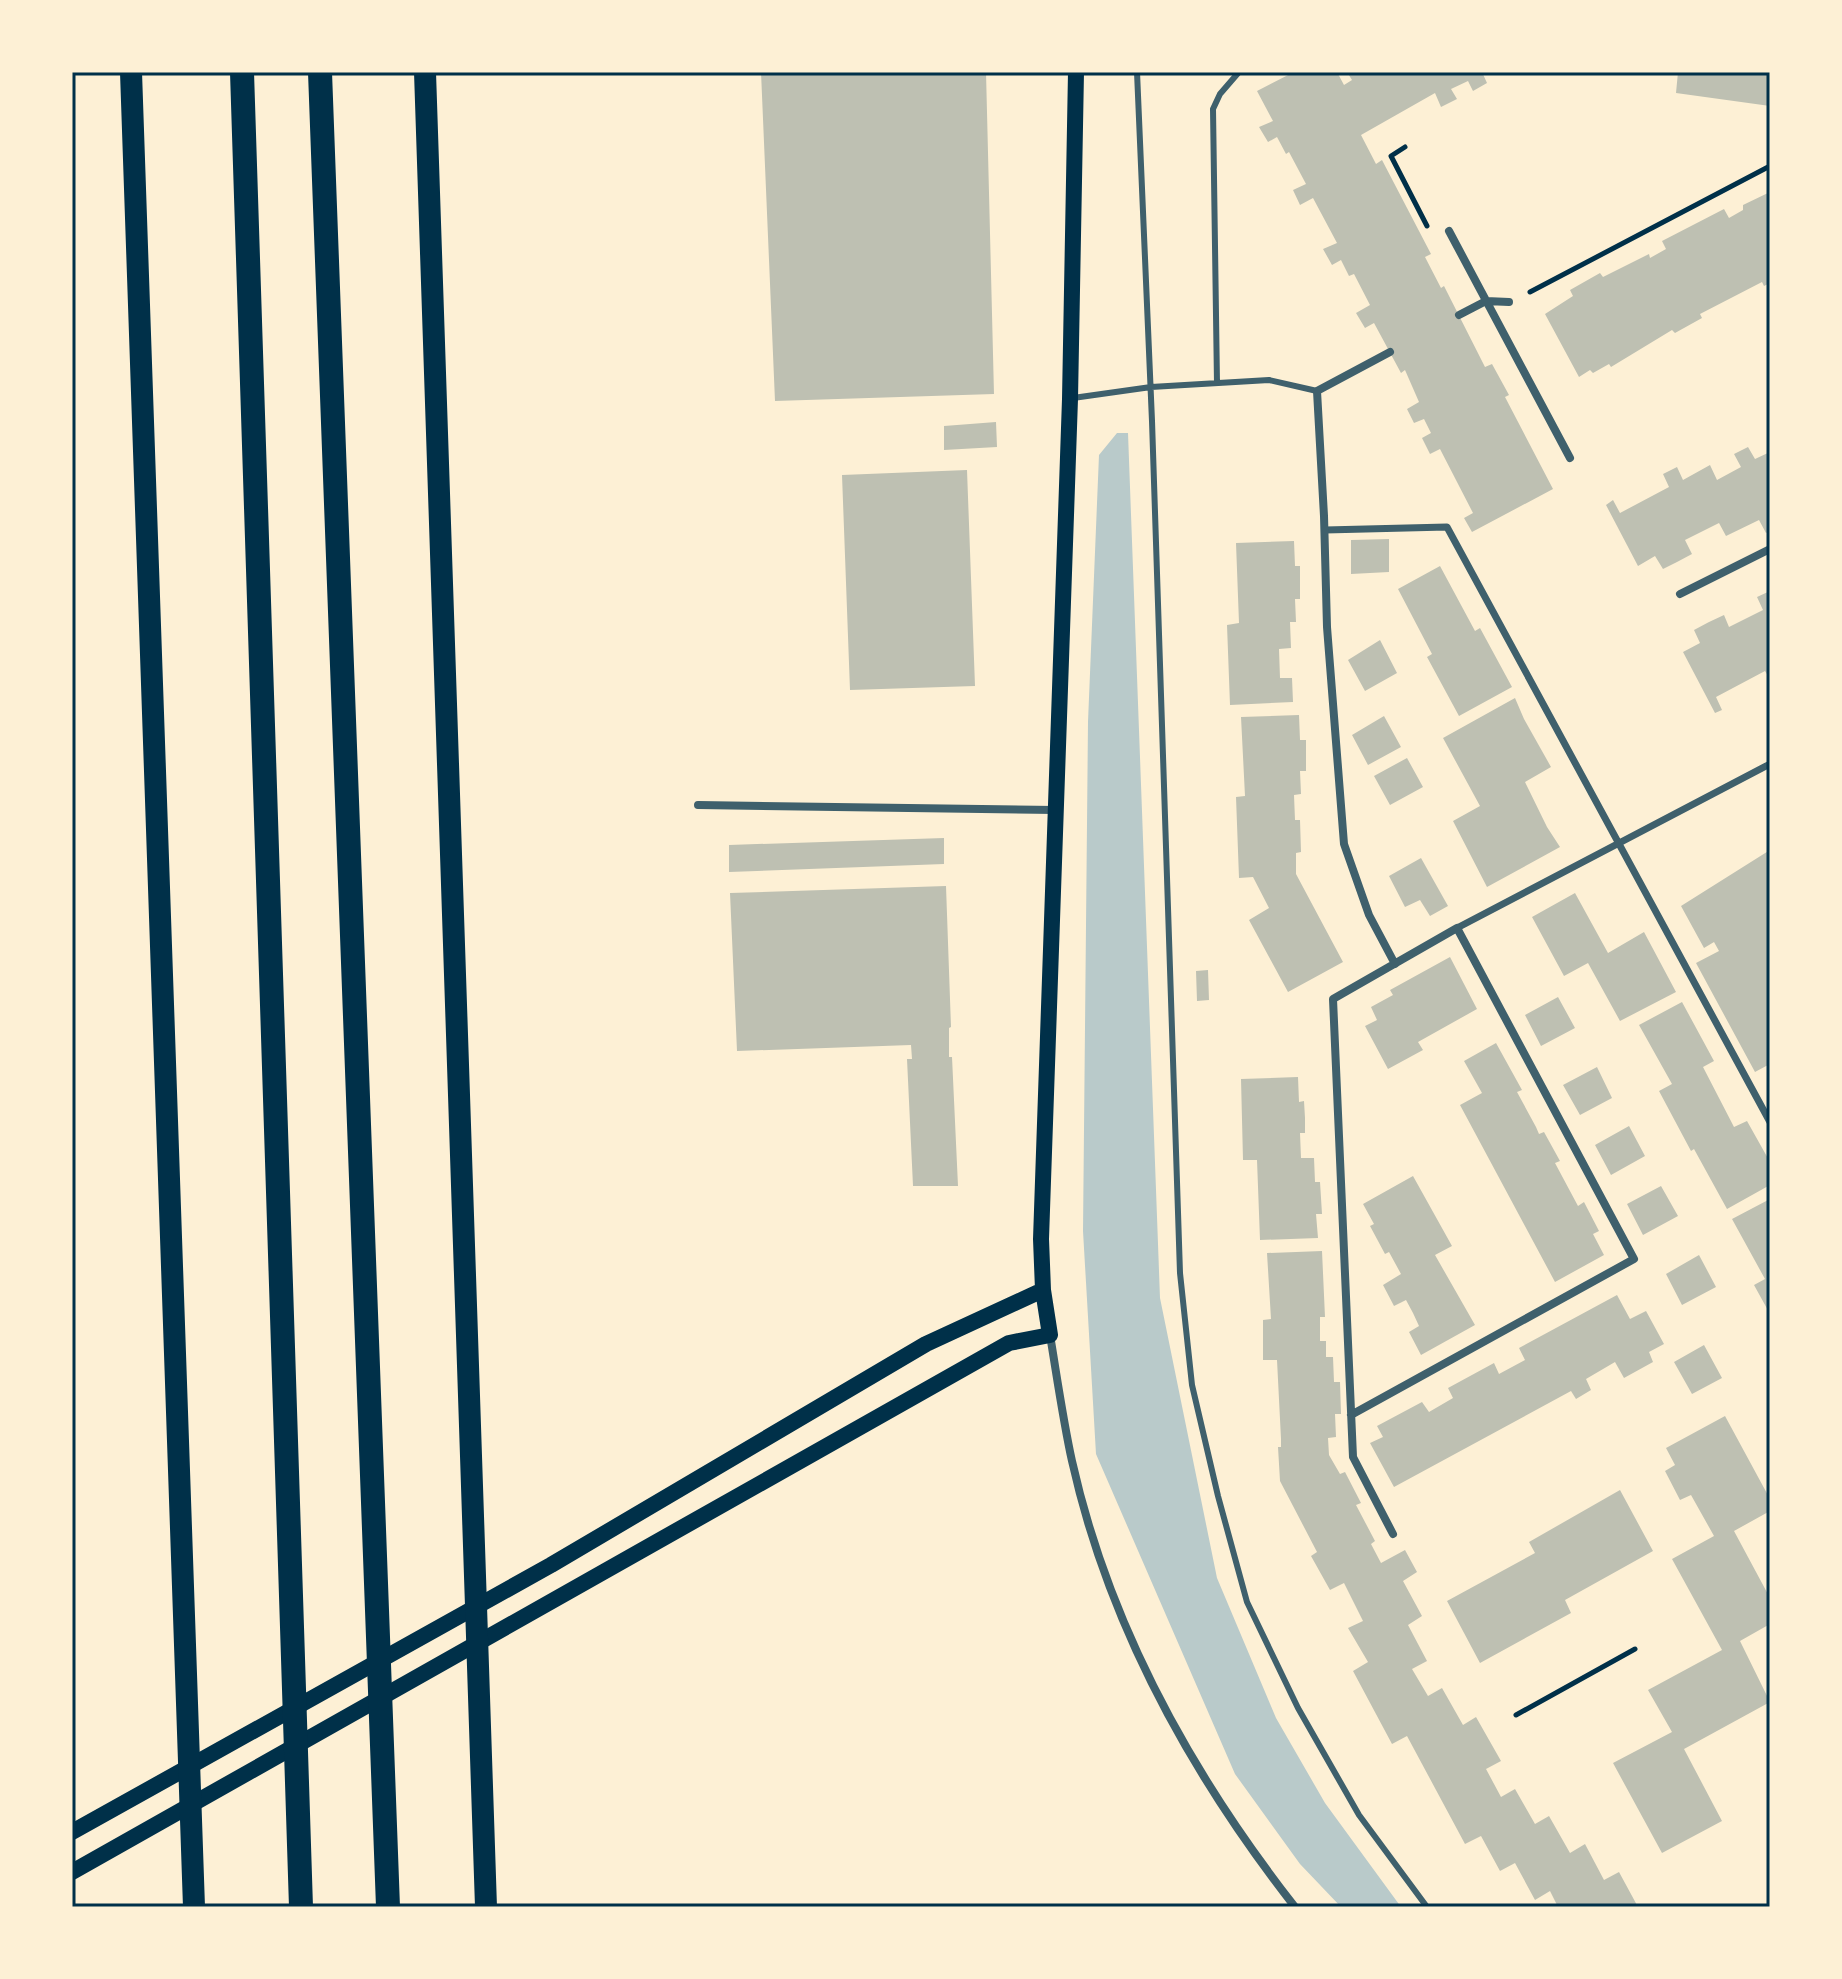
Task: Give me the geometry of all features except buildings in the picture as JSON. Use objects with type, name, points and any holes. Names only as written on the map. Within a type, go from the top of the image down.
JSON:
[{"type":"highway","points":[[131,72],[194,1907]]},
{"type":"highway","points":[[242,72],[301,1907]]},
{"type":"highway","points":[[320,72],[388,1907]]},
{"type":"highway","points":[[425,72],[486,1907]]},
{"type":"main road","points":[[72,1872],[1009,1343],[1050,1335],[1043,1290],[1041,1239],[1070,399],[1076,72]]},
{"type":"main road","points":[[72,1832],[551,1565],[926,1344],[1043,1290]]},
{"type":"street","points":[[1449,231],[1570,458]]},
{"type":"street","points":[[1459,315],[1486,301],[1509,302]]},
{"type":"street","points":[[1390,352],[1317,391],[1327,627],[1344,844],[1369,915],[1395,964]]},
{"type":"street","points":[[1325,530],[1447,527],[1770,1122]]},
{"type":"street","points":[[1680,594],[1770,549]]},
{"type":"street","points":[[1393,1534],[1353,1457],[1333,999],[1457,928],[1770,764]]},
{"type":"street","points":[[698,805],[1055,810]]},
{"type":"street","points":[[1351,1415],[1634,1259],[1457,928]]},
{"type":"street","points":[[1050,1335],[1072,1462],[1100,1557],[1132,1645],[1191,1759],[1249,1847],[1295,1907]]},
{"type":"lane","points":[[1137,72],[1151,387],[1180,1273],[1192,1385],[1247,1602],[1298,1708],[1352,1802],[1427,1907]]},
{"type":"lane","points":[[1217,383],[1213,109],[1220,94],[1239,72]]},
{"type":"lane","points":[[1070,399],[1151,387],[1269,380],[1317,391]]},
{"type":"path","points":[[1391,156],[1405,147]]},
{"type":"path","points":[[1509,302],[1770,166]]},
{"type":"path","points":[[1516,1715],[1635,1649]]},
{"type":"shaded area","points":[[1117,433],[1128,433],[1160,1298],[1217,1578],[1276,1718],[1325,1803],[1401,1907],[1341,1907],[1300,1864],[1235,1774],[1096,1454],[1083,1231],[1088,722],[1099,455]]}]
